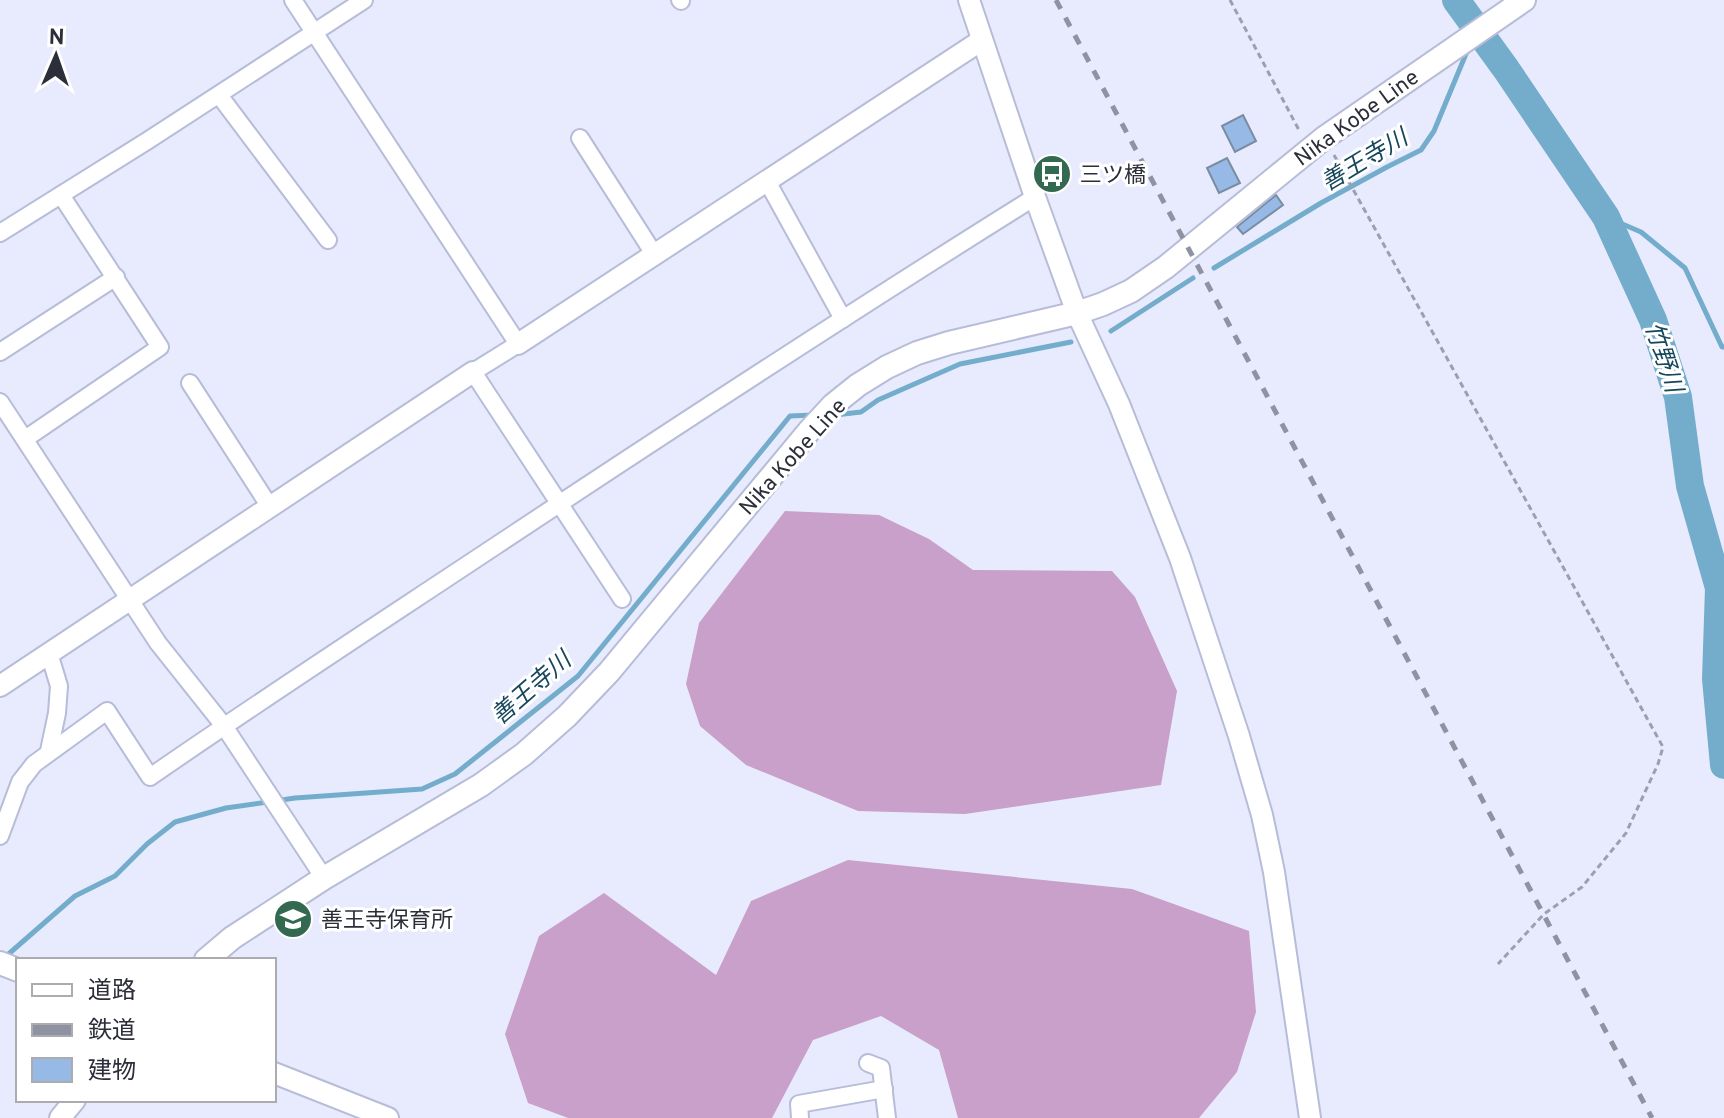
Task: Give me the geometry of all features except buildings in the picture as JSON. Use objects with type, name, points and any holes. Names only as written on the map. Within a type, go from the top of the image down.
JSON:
[{"type":"main road","name":"Nika Kobe Line","points":[[208,958],[232,938],[324,878],[481,785],[524,754],[567,716],[609,672],[809,431],[833,405],[858,385],[917,353],[1077,313],[1131,291],[1166,267],[1317,143],[1519,3]]},
{"type":"street","points":[[293,0],[518,344]]},
{"type":"street","points":[[0,233],[364,0]]},
{"type":"street","points":[[969,0],[1077,313],[1119,404],[1180,558],[1254,788],[1274,872],[1310,1118]]},
{"type":"street","points":[[0,686],[982,40]]},
{"type":"street","points":[[219,95],[328,240]]},
{"type":"street","points":[[580,138],[654,254]]},
{"type":"street","points":[[767,181],[843,319]]},
{"type":"street","points":[[25,439],[160,347],[61,195]]},
{"type":"street","points":[[0,836],[20,782],[34,764],[107,711],[150,777],[558,505],[1035,197]]},
{"type":"street","points":[[0,352],[116,277]]},
{"type":"street","points":[[473,372],[622,599]]},
{"type":"street","points":[[190,383],[270,507]]},
{"type":"street","points":[[2,409],[25,439],[158,643],[224,726],[324,878]]},
{"type":"street","points":[[49,653],[59,686],[49,751]]},
{"type":"street","points":[[868,1063],[881,1068],[887,1118]]},
{"type":"street","points":[[276,1074],[388,1118]]},
{"type":"street","points":[[800,1118],[799,1104],[884,1089]]},
{"type":"street","points":[[60,1118],[73,1102]]},
{"type":"path","points":[[1230,0],[1317,143],[1663,747],[1626,833],[1582,887],[1544,914],[1498,964]]},
{"type":"shaded area","points":[[785,511],[879,515],[929,539],[973,570],[1112,571],[1135,597],[1177,691],[1161,785],[965,814],[858,811],[746,765],[700,726],[686,684],[699,623]]},
{"type":"shaded area","points":[[848,860],[1132,889],[1249,931],[1256,1012],[1237,1072],[1199,1118],[958,1118],[939,1050],[881,1016],[813,1040],[772,1118],[568,1118],[528,1103],[505,1034],[539,936],[604,893],[716,975],[751,901]]},
{"type":"waterway","name":"竹野川","points":[[1456,0],[1606,217],[1653,320],[1678,397],[1690,486],[1719,588],[1716,679],[1724,765]]},
{"type":"waterway","name":"善王寺川","points":[[1214,268],[1321,203],[1421,150],[1434,131],[1468,49]]},
{"type":"waterway","points":[[1606,217],[1641,232],[1685,268],[1724,347]]},
{"type":"waterway","name":"善王寺川","points":[[1111,331],[1193,278]]},
{"type":"waterway","name":"善王寺川","points":[[835,415],[861,412],[878,400],[960,364],[1071,342]]},
{"type":"waterway","name":"善王寺川","points":[[4,958],[75,896],[115,876],[175,822],[226,808],[295,798],[422,789],[455,774],[578,676],[790,416],[813,415]]},
{"type":"railway","points":[[1056,0],[1652,1118]]},
{"type":"place","name":"三ツ橋","points":[[1052,174]]},
{"type":"place","name":"善王寺保育所","points":[[293,919]]}]
